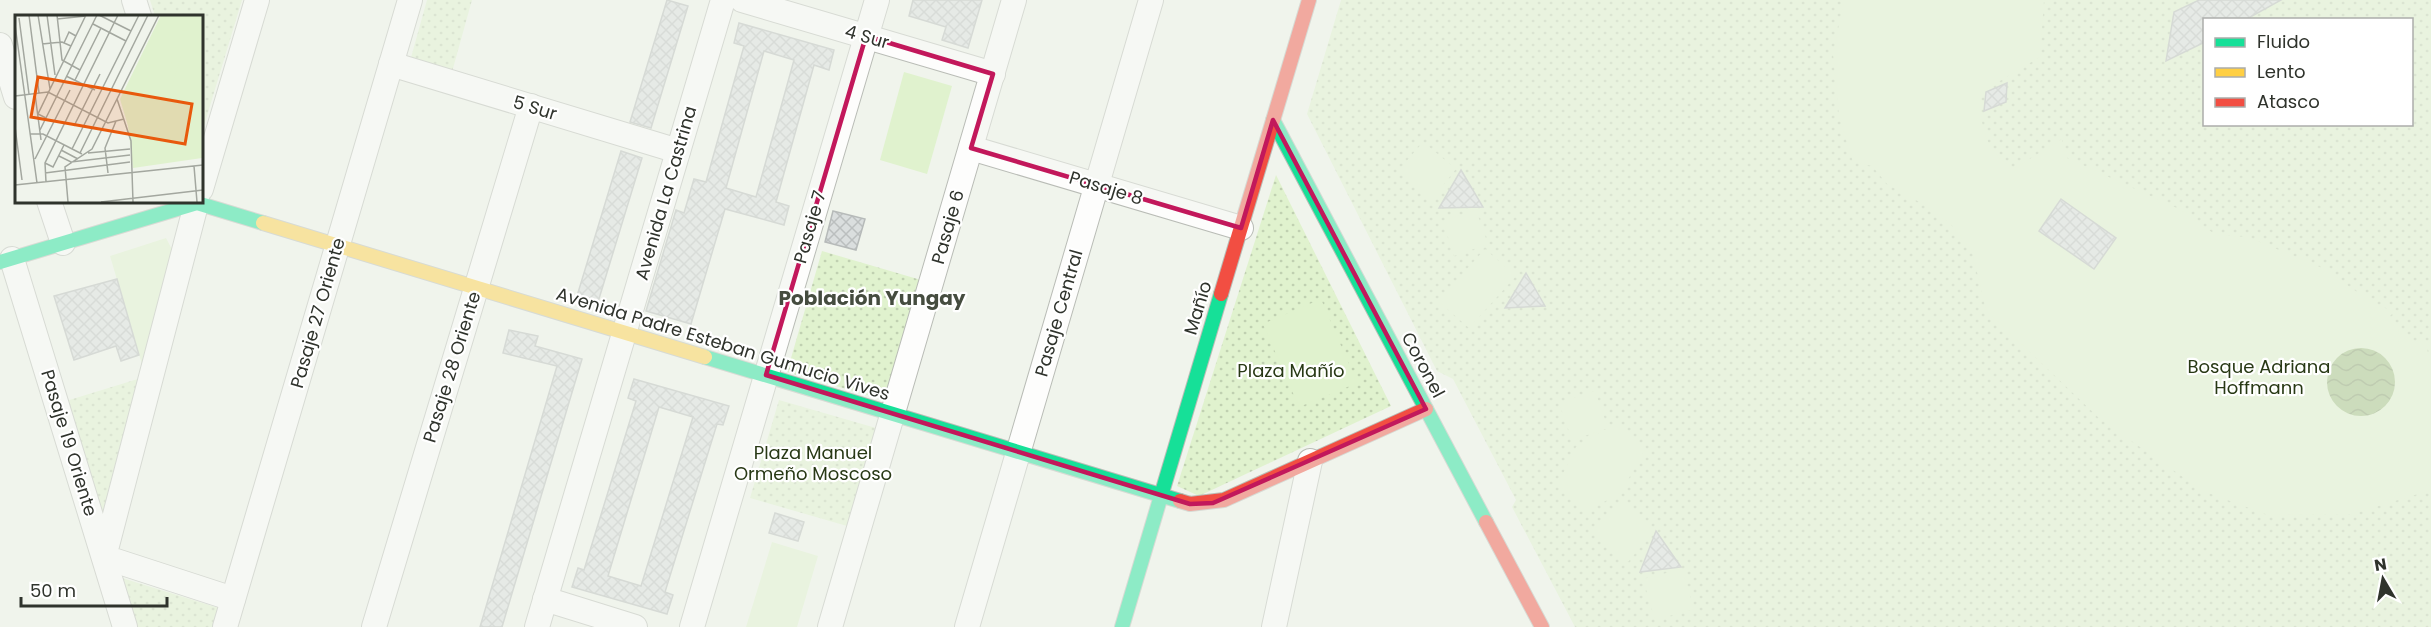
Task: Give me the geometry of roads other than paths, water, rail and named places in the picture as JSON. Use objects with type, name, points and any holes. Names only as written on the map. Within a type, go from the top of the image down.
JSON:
[{"type":"street","points":[[134,0],[140,15]]},
{"type":"street","points":[[202,174],[207,144],[257,0]]},
{"type":"street","name":"Pasaje 27 Oriente","points":[[225,627],[410,0]]},
{"type":"street","name":"Avenida La Castrina","points":[[537,627],[723,0]]},
{"type":"street","name":"4 Sur","points":[[742,0],[993,74]]},
{"type":"street","name":"Pasaje 7","points":[[692,627],[877,0]]},
{"type":"street","name":"Pasaje 6","points":[[830,627],[1014,0]]},
{"type":"street","name":"Pasaje Central","points":[[967,627],[1151,0]]},
{"type":"street","name":"Mañío","points":[[1122,627],[1309,0]]},
{"type":"street","points":[[0,45],[15,94]]},
{"type":"street","name":"5 Sur","points":[[391,64],[678,151]]},
{"type":"street","name":"Pasaje 28 Oriente","points":[[375,627],[531,106]]},
{"type":"street","name":"Coronel","points":[[1274,120],[1542,627]]},
{"type":"street","name":"Pasaje 8","points":[[971,148],[1241,228]]},
{"type":"street","name":"Avenida Padre Esteban Gumucio Vives","points":[[202,199],[338,246],[1190,504],[1213,503],[1426,409]]},
{"type":"street","points":[[49,202],[63,243]]},
{"type":"street","points":[[6,260],[186,202]]},
{"type":"street","points":[[197,202],[104,557],[233,599]]},
{"type":"street","name":"Pasaje 19 Oriente","points":[[6,260],[125,627]]},
{"type":"street","points":[[1274,627],[1310,461]]},
{"type":"street","points":[[545,599],[635,627]]},
{"type":"water","points":[[2361,348],[2374,351],[2385,358],[2392,369],[2395,382],[2392,395],[2385,406],[2374,413],[2361,416],[2348,413],[2337,406],[2330,395],[2327,382],[2330,369],[2337,358],[2348,351]]},
{"type":"district","name":"Población Yungay","points":[[872,298]]},
{"type":"park label","name":"Plaza Mañío","points":[[1291,371]]},
{"type":"park label","name":"Bosque Adriana Hoffmann","points":[[2259,377]]},
{"type":"park label","name":"Plaza Manuel Ormeño Moscoso","points":[[813,463]]}]
